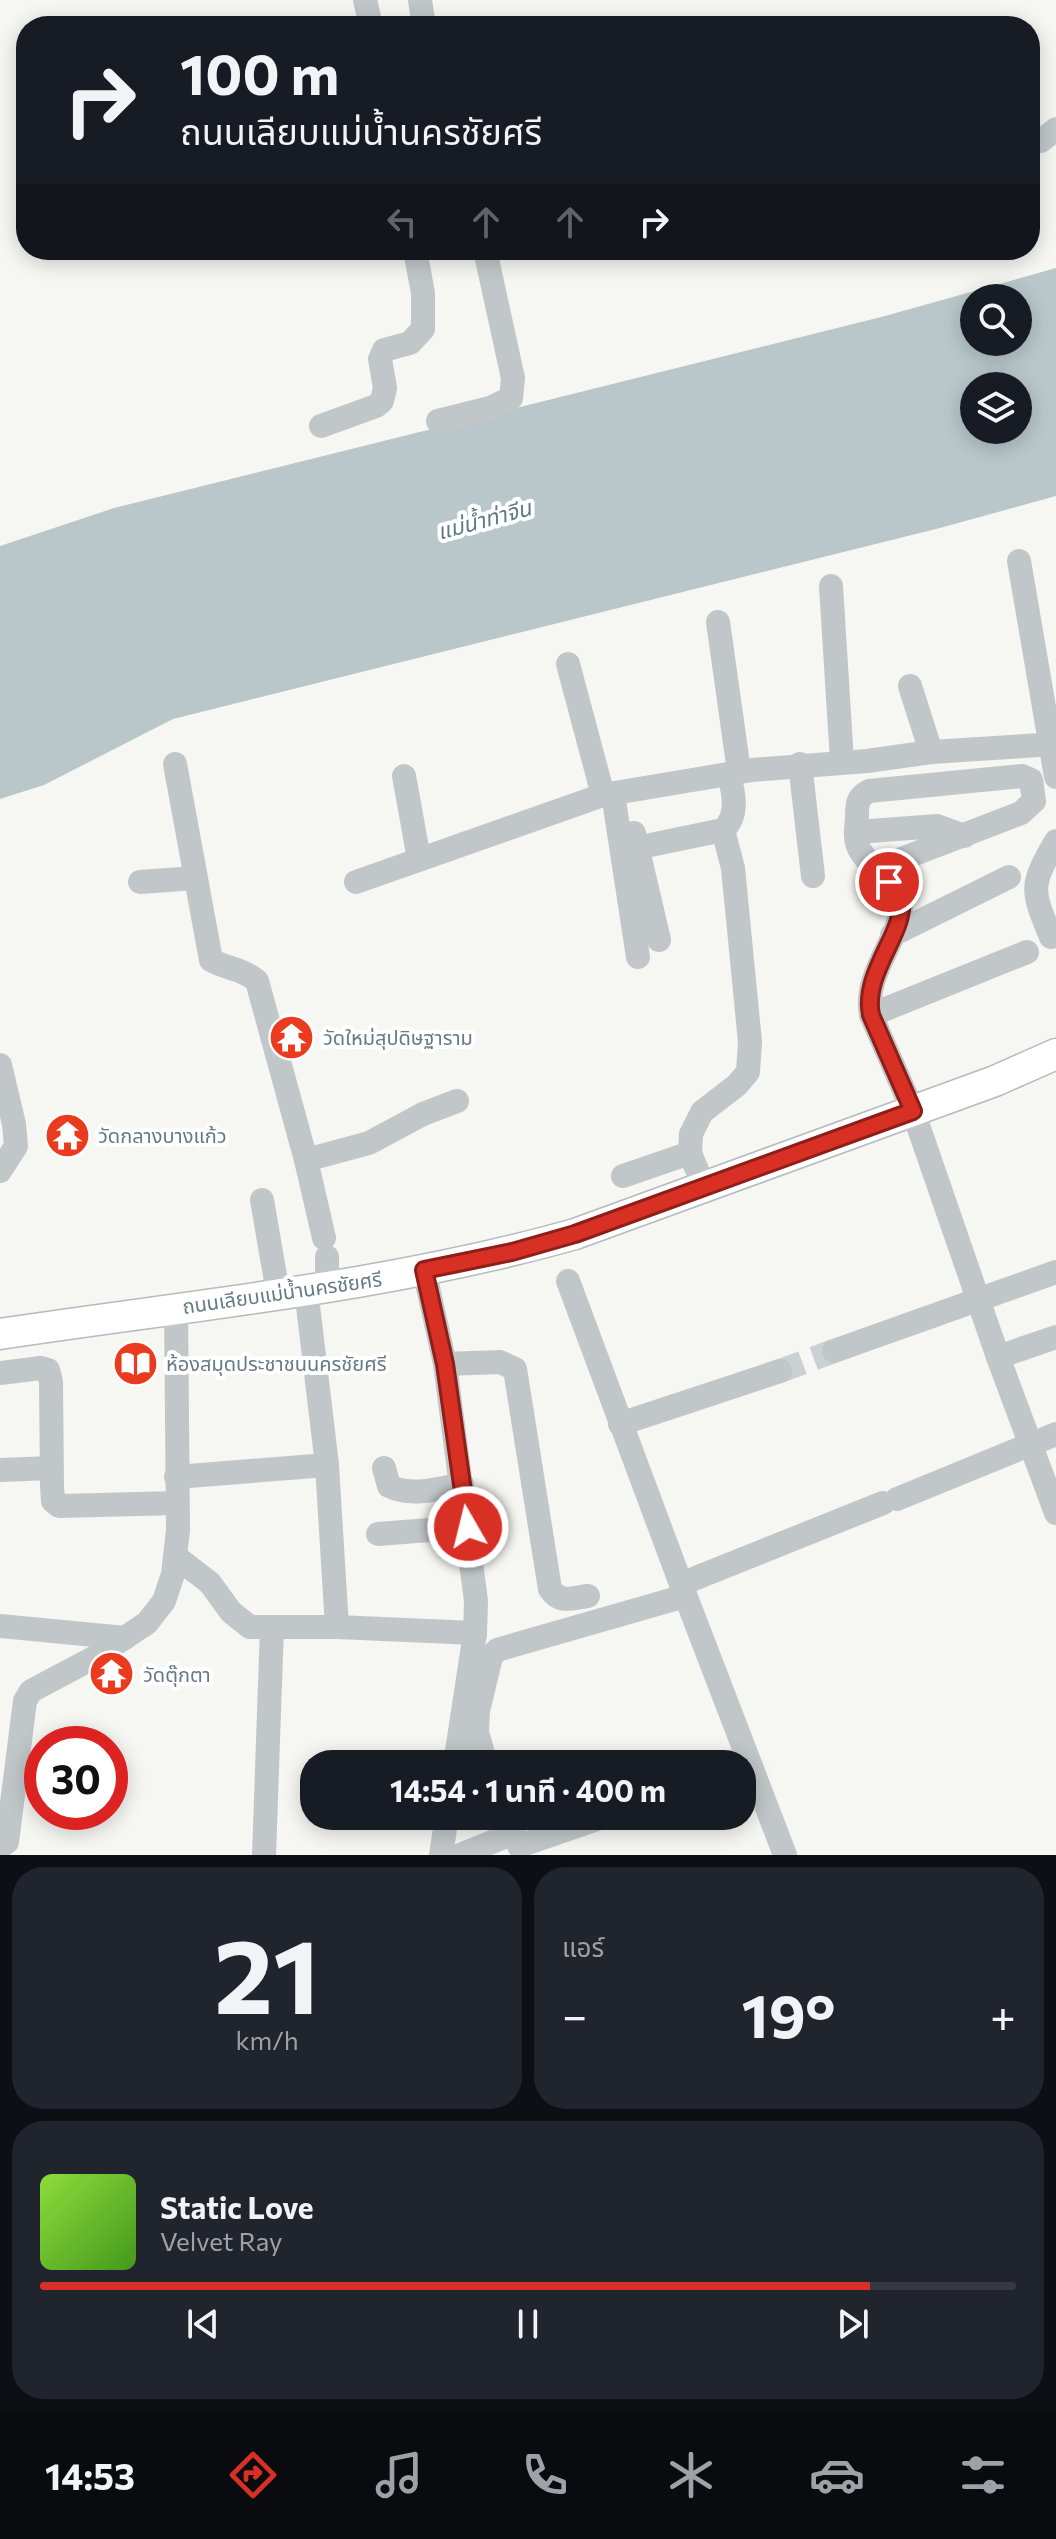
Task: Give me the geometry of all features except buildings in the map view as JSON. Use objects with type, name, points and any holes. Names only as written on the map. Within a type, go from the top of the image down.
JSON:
[{"type":"main road","name":"ถนนเลียบแม่น้ำนครชัยศรี","points":[[0,1334],[176,1307],[313,1273],[424,1270],[499,1255],[575,1234],[995,1081],[1056,1054]]},
{"type":"street","points":[[321,426],[376,406],[384,393],[380,359],[384,350],[410,343],[423,329],[423,293],[417,260]]},
{"type":"street","points":[[438,421],[490,408],[511,398],[513,378],[487,260]]},
{"type":"street","points":[[1019,561],[1053,744],[1056,777]]},
{"type":"street","points":[[831,586],[842,761]]},
{"type":"street","points":[[636,848],[723,830],[731,822],[735,798],[734,773],[718,622]]},
{"type":"street","points":[[568,664],[636,848],[659,940]]},
{"type":"street","points":[[910,686],[931,752]]},
{"type":"street","points":[[356,882],[615,794],[800,764],[1053,744]]},
{"type":"street","points":[[175,764],[211,960],[242,969],[257,981],[306,1160],[337,1627]]},
{"type":"street","points":[[800,764],[813,876]]},
{"type":"street","points":[[404,776],[419,859]]},
{"type":"street","points":[[878,868],[1008,819],[1030,807],[1035,794],[1031,780],[1022,776],[869,791],[861,795],[857,803],[856,844],[900,896],[901,916],[871,983],[868,999],[871,1015],[913,1111],[1056,1513]]},
{"type":"street","points":[[615,794],[638,957]]},
{"type":"street","points":[[857,832],[937,826],[964,836]]},
{"type":"street","points":[[704,1187],[690,1153],[691,1134],[702,1112],[737,1085],[748,1072],[750,1042],[733,868],[723,830]]},
{"type":"street","points":[[1051,937],[1034,889],[1037,876],[1056,841]]},
{"type":"street","points":[[892,935],[1009,877]]},
{"type":"street","points":[[140,882],[195,878]]},
{"type":"street","points":[[871,1015],[1027,952]]},
{"type":"street","points":[[0,1065],[16,1146],[0,1171]]},
{"type":"street","points":[[306,1160],[369,1143],[423,1114],[457,1101]]},
{"type":"street","points":[[623,1176],[690,1153]]},
{"type":"street","points":[[262,1200],[313,1273]]},
{"type":"street","points":[[424,1270],[445,1364],[476,1601],[475,1633],[457,1750]]},
{"type":"street","points":[[834,1351],[1056,1272]]},
{"type":"street","points":[[568,1281],[785,1855]]},
{"type":"street","points":[[0,1847],[7,1842],[25,1701],[31,1691],[97,1656],[147,1623],[164,1601],[173,1574],[178,1530],[176,1307]]},
{"type":"street","points":[[998,1357],[1056,1337]]},
{"type":"street","points":[[445,1364],[500,1362],[515,1369],[550,1589],[555,1597],[562,1600],[588,1596]]},
{"type":"street","points":[[0,1373],[41,1368],[48,1370],[51,1382],[53,1501],[59,1506],[177,1503]]},
{"type":"street","points":[[620,1424],[780,1371]]},
{"type":"street","points":[[482,1750],[477,1732],[478,1711],[491,1657],[497,1650],[683,1590],[1056,1434]]},
{"type":"street","points":[[176,1477],[327,1465]]},
{"type":"street","points":[[0,1470],[51,1468]]},
{"type":"street","points":[[384,1468],[389,1486],[400,1491],[426,1492],[462,1484]]},
{"type":"street","points":[[378,1534],[468,1527]]},
{"type":"street","points":[[175,1556],[210,1583],[231,1612],[250,1627],[475,1633]]},
{"type":"street","points":[[0,1626],[125,1638]]},
{"type":"street","points":[[264,1855],[272,1627]]},
{"type":"street","points":[[441,1855],[445,1830]]},
{"type":"street","points":[[460,1855],[548,1830]]},
{"type":"water","name":"แม่น้ำท่าจีน","points":[[1056,268],[1056,496],[940,528],[173,719],[44,785],[0,799],[0,546],[114,508],[960,295],[960,356],[1032,356],[1032,284],[999,284]]},
{"type":"tunnel","points":[[780,1371],[834,1351]]},
{"type":"place","name":"วัดใหม่สุปดิษฐาราม","points":[[292,1037]]},
{"type":"place","name":"วัดกลางบางแก้ว","points":[[67,1135]]},
{"type":"place","name":"ห้องสมุดประชาชนนครชัยศรี","points":[[135,1363]]},
{"type":"place","name":"วัดตุ๊กตา","points":[[112,1674]]},
{"type":"route","points":[[468,1527],[445,1364],[424,1270],[512,1252],[575,1234],[913,1111],[871,1015],[868,999],[871,983],[901,916],[900,896],[889,882]]}]
